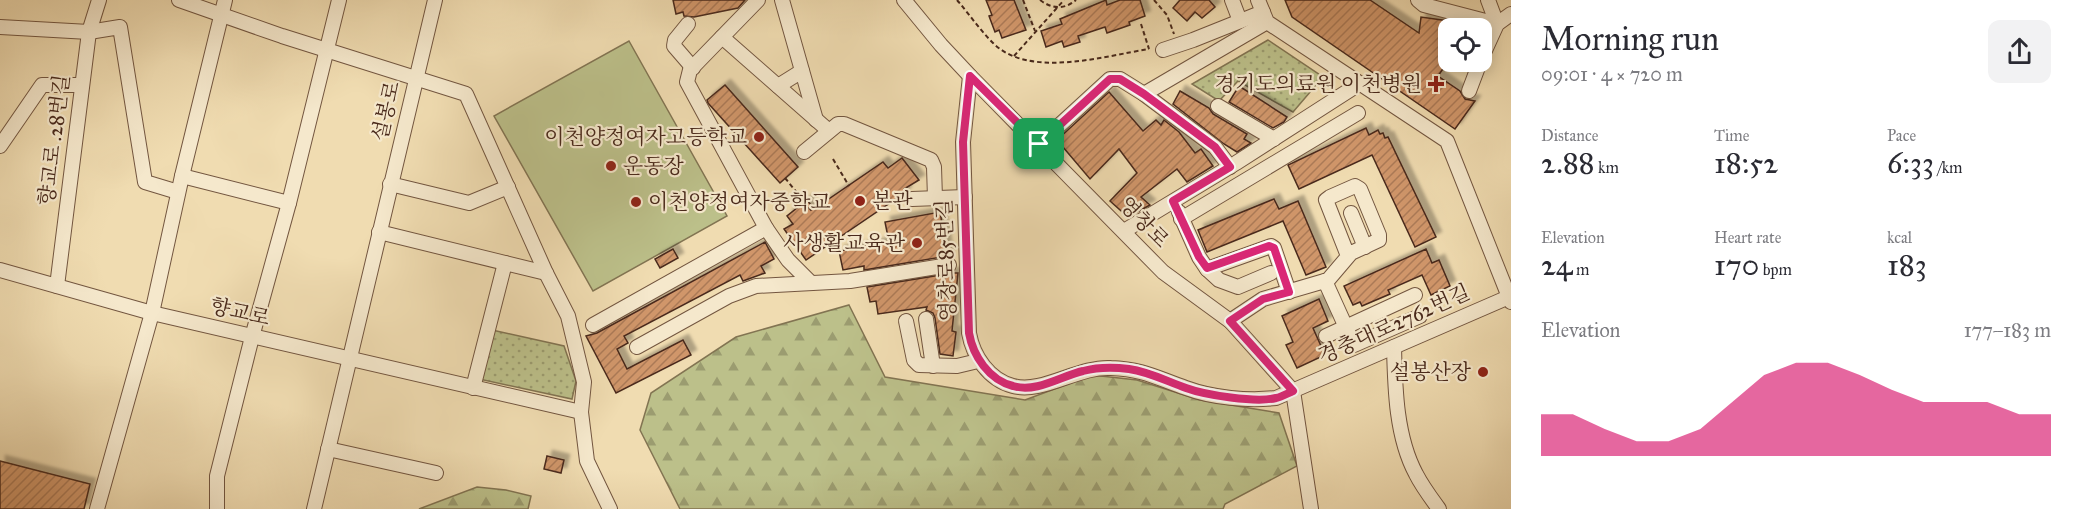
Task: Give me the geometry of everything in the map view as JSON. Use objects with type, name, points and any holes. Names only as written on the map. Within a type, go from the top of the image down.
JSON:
[{"type":"street","name":"향교로 .28번길","points":[[57,286],[89,32],[99,0]]},
{"type":"street","points":[[179,0],[466,94],[546,273],[568,316],[584,382],[581,412],[587,461],[610,509]]},
{"type":"street","points":[[97,509],[152,313],[178,192],[225,0]]},
{"type":"street","points":[[217,509],[217,476],[289,203],[339,0]]},
{"type":"street","name":"설봉로","points":[[314,509],[435,0]]},
{"type":"street","points":[[759,0],[686,78],[688,87],[766,228],[788,261],[811,283]]},
{"type":"street","points":[[782,0],[816,120]]},
{"type":"street","name":"영창로","points":[[904,0],[970,76],[1168,277],[1230,321],[1293,391]]},
{"type":"street","points":[[1232,0],[1240,21]]},
{"type":"street","points":[[1418,0],[1424,5],[1453,7],[1497,24]]},
{"type":"street","points":[[1488,0],[1497,24]]},
{"type":"street","points":[[1163,50],[1262,11]]},
{"type":"street","points":[[1262,11],[1359,84],[1447,141],[1510,298]]},
{"type":"street","points":[[1144,94],[1262,11]]},
{"type":"street","points":[[1492,35],[1497,24],[1511,14]]},
{"type":"street","points":[[688,24],[675,40],[674,46],[693,68]]},
{"type":"street","points":[[0,27],[89,32],[120,27],[145,182],[178,192]]},
{"type":"street","points":[[722,37],[829,131]]},
{"type":"street","points":[[778,86],[802,71]]},
{"type":"street","points":[[1469,90],[1476,72]]},
{"type":"street","name":"영창로85번길","points":[[970,76],[963,142],[969,333],[970,343],[978,361],[999,381],[1013,387],[1032,388],[1083,371],[1108,368],[1150,374],[1205,394],[1266,399],[1276,398],[1293,391]]},
{"type":"street","points":[[1039,144],[1110,79],[1120,79],[1215,147],[1230,167]]},
{"type":"street","points":[[1124,231],[1230,167],[1359,84]]},
{"type":"street","points":[[0,146],[42,85],[82,85]]},
{"type":"street","points":[[1218,106],[1274,139]]},
{"type":"street","points":[[1181,219],[1358,113]]},
{"type":"street","points":[[804,152],[838,124],[844,124],[931,160],[934,167],[934,198]]},
{"type":"street","points":[[182,176],[289,203]]},
{"type":"street","points":[[390,184],[469,203],[507,187]]},
{"type":"street","points":[[1230,321],[1263,299],[1325,281],[1348,256],[1379,240],[1380,237],[1360,189],[1355,186],[1326,200],[1348,256]]},
{"type":"street","points":[[912,199],[965,197]]},
{"type":"street","points":[[1173,201],[1199,257],[1219,280],[1238,287],[1271,273]]},
{"type":"street","points":[[1351,213],[1365,247]]},
{"type":"street","points":[[593,325],[766,228]]},
{"type":"street","points":[[379,232],[546,273]]},
{"type":"street","points":[[1207,268],[1271,246],[1274,248],[1289,292]]},
{"type":"street","points":[[473,388],[505,263]]},
{"type":"street","points":[[637,347],[741,291],[773,284],[850,281],[949,265]]},
{"type":"street","name":"향교로","points":[[0,270],[152,313],[581,412]]},
{"type":"street","points":[[1325,281],[1353,344],[1356,345],[1420,316]]},
{"type":"street","points":[[1326,336],[1415,295]]},
{"type":"street","name":"경충대로2762번길","points":[[1293,391],[1510,298]]},
{"type":"street","points":[[926,320],[933,366]]},
{"type":"street","points":[[906,321],[915,362],[919,365],[957,366],[978,361]]},
{"type":"street","points":[[1394,347],[1395,394],[1405,450],[1416,475],[1439,509]]},
{"type":"street","points":[[1293,391],[1311,509]]},
{"type":"street","points":[[328,449],[436,473]]},
{"type":"path","points":[[957,0],[993,43],[1014,56],[1036,62],[1053,64],[1149,49],[1141,24]]},
{"type":"path","points":[[1023,0],[1035,32]]},
{"type":"path","points":[[1040,0],[1046,5],[1057,8],[1076,0]]},
{"type":"path","points":[[1014,56],[1064,0]]},
{"type":"path","points":[[1154,0],[1167,15],[1178,45]]},
{"type":"path","points":[[833,159],[849,186]]},
{"type":"path","points":[[785,178],[812,211]]},
{"type":"green space","points":[[1268,40],[1323,77],[1293,112],[1238,81],[1219,101],[1192,84]]},
{"type":"green space","name":"운동장","points":[[629,41],[727,216],[593,291],[494,116]]},
{"type":"green space","points":[[849,305],[885,377],[1025,400],[1092,375],[1137,380],[1200,400],[1279,413],[1297,466],[1225,504],[1223,509],[680,509],[640,430],[651,393],[736,337]]},
{"type":"green space","points":[[492,330],[564,346],[576,381],[572,399],[479,379]]},
{"type":"green space","points":[[477,487],[506,490],[531,496],[528,509],[419,509]]},
{"type":"building","points":[[673,0],[745,0],[738,8],[694,17],[684,16],[683,12],[676,14]]},
{"type":"building","points":[[986,0],[1014,0],[1026,30],[1002,38],[999,30],[995,32]]},
{"type":"building","points":[[1106,0],[1107,5],[1120,0],[1140,0],[1145,16],[1129,22],[1130,25],[1107,33],[1105,27],[1078,36],[1080,42],[1064,47],[1062,41],[1046,47],[1041,31],[1062,24],[1060,19]]},
{"type":"building","points":[[1180,0],[1209,0],[1215,7],[1202,18],[1195,12],[1187,21],[1173,8]]},
{"type":"building","points":[[1285,0],[1370,0],[1419,33],[1421,17],[1438,19],[1438,72],[1441,72],[1438,76],[1460,91],[1465,99],[1475,101],[1455,129],[1292,17]]},
{"type":"building","points":[[725,85],[798,167],[780,183],[708,103],[707,100]]},
{"type":"building","points":[[1239,86],[1287,117],[1284,122],[1273,128],[1229,102]]},
{"type":"building","points":[[1180,91],[1247,134],[1244,139],[1251,143],[1237,152],[1224,144],[1173,104]]},
{"type":"building","points":[[1109,92],[1143,131],[1156,120],[1161,125],[1164,120],[1179,132],[1195,153],[1201,149],[1213,166],[1187,182],[1177,169],[1141,197],[1150,205],[1128,217],[1110,201],[1137,173],[1119,149],[1090,179],[1057,140]]},
{"type":"building","points":[[1366,128],[1369,135],[1378,130],[1385,138],[1388,137],[1436,237],[1415,247],[1372,155],[1299,189],[1288,165]]},
{"type":"building","name":"본관","points":[[902,158],[919,180],[904,189],[906,192],[806,260],[784,229],[793,224],[787,216],[807,200],[814,209],[883,162],[888,168]]},
{"type":"building","points":[[1274,199],[1279,209],[1298,201],[1326,267],[1306,275],[1283,221],[1207,252],[1198,230]]},
{"type":"building","name":"사생활교육관","points":[[940,212],[948,256],[864,270],[864,266],[843,270],[839,251],[889,242],[885,222]]},
{"type":"building","points":[[765,242],[774,259],[761,266],[765,273],[743,281],[740,275],[624,336],[628,343],[617,349],[627,369],[683,340],[691,355],[616,393],[586,336],[597,333]]},
{"type":"building","points":[[673,249],[678,258],[660,268],[655,259]]},
{"type":"building","points":[[1426,249],[1432,263],[1439,260],[1450,286],[1431,295],[1422,275],[1388,290],[1390,294],[1362,306],[1360,302],[1353,305],[1344,286]]},
{"type":"building","points":[[958,273],[952,331],[956,332],[953,356],[940,354],[935,318],[933,313],[926,310],[927,307],[878,314],[876,301],[870,302],[867,287]]},
{"type":"building","points":[[1319,299],[1328,321],[1313,328],[1325,355],[1297,368],[1286,345],[1293,342],[1282,316]]},
{"type":"building","points":[[547,456],[564,460],[561,473],[544,469]]},
{"type":"building","points":[[0,461],[90,484],[84,509],[0,509]]},
{"type":"place","name":"경기도의료원 이천병원","points":[[1436,84]]},
{"type":"place","name":"이천양정여자고등학교","points":[[759,137]]},
{"type":"place","name":"운동장","points":[[611,166]]},
{"type":"place","name":"본관","points":[[860,201]]},
{"type":"place","name":"이천양정여자중학교","points":[[636,202]]},
{"type":"place","name":"사생활교육관","points":[[917,243]]},
{"type":"place","name":"설봉산장","points":[[1483,372]]},
{"type":"route","points":[[970,76],[1039,144],[1110,79],[1115,78],[1144,94],[1215,147],[1230,167],[1173,201],[1199,257],[1207,268],[1269,246],[1274,248],[1289,292],[1263,299],[1230,321],[1293,391],[1276,398],[1266,399],[1205,394],[1150,374],[1129,369],[1108,368],[1083,371],[1032,388],[1013,387],[999,381],[985,368],[978,361],[970,343],[969,333],[963,142],[970,76]]}]
